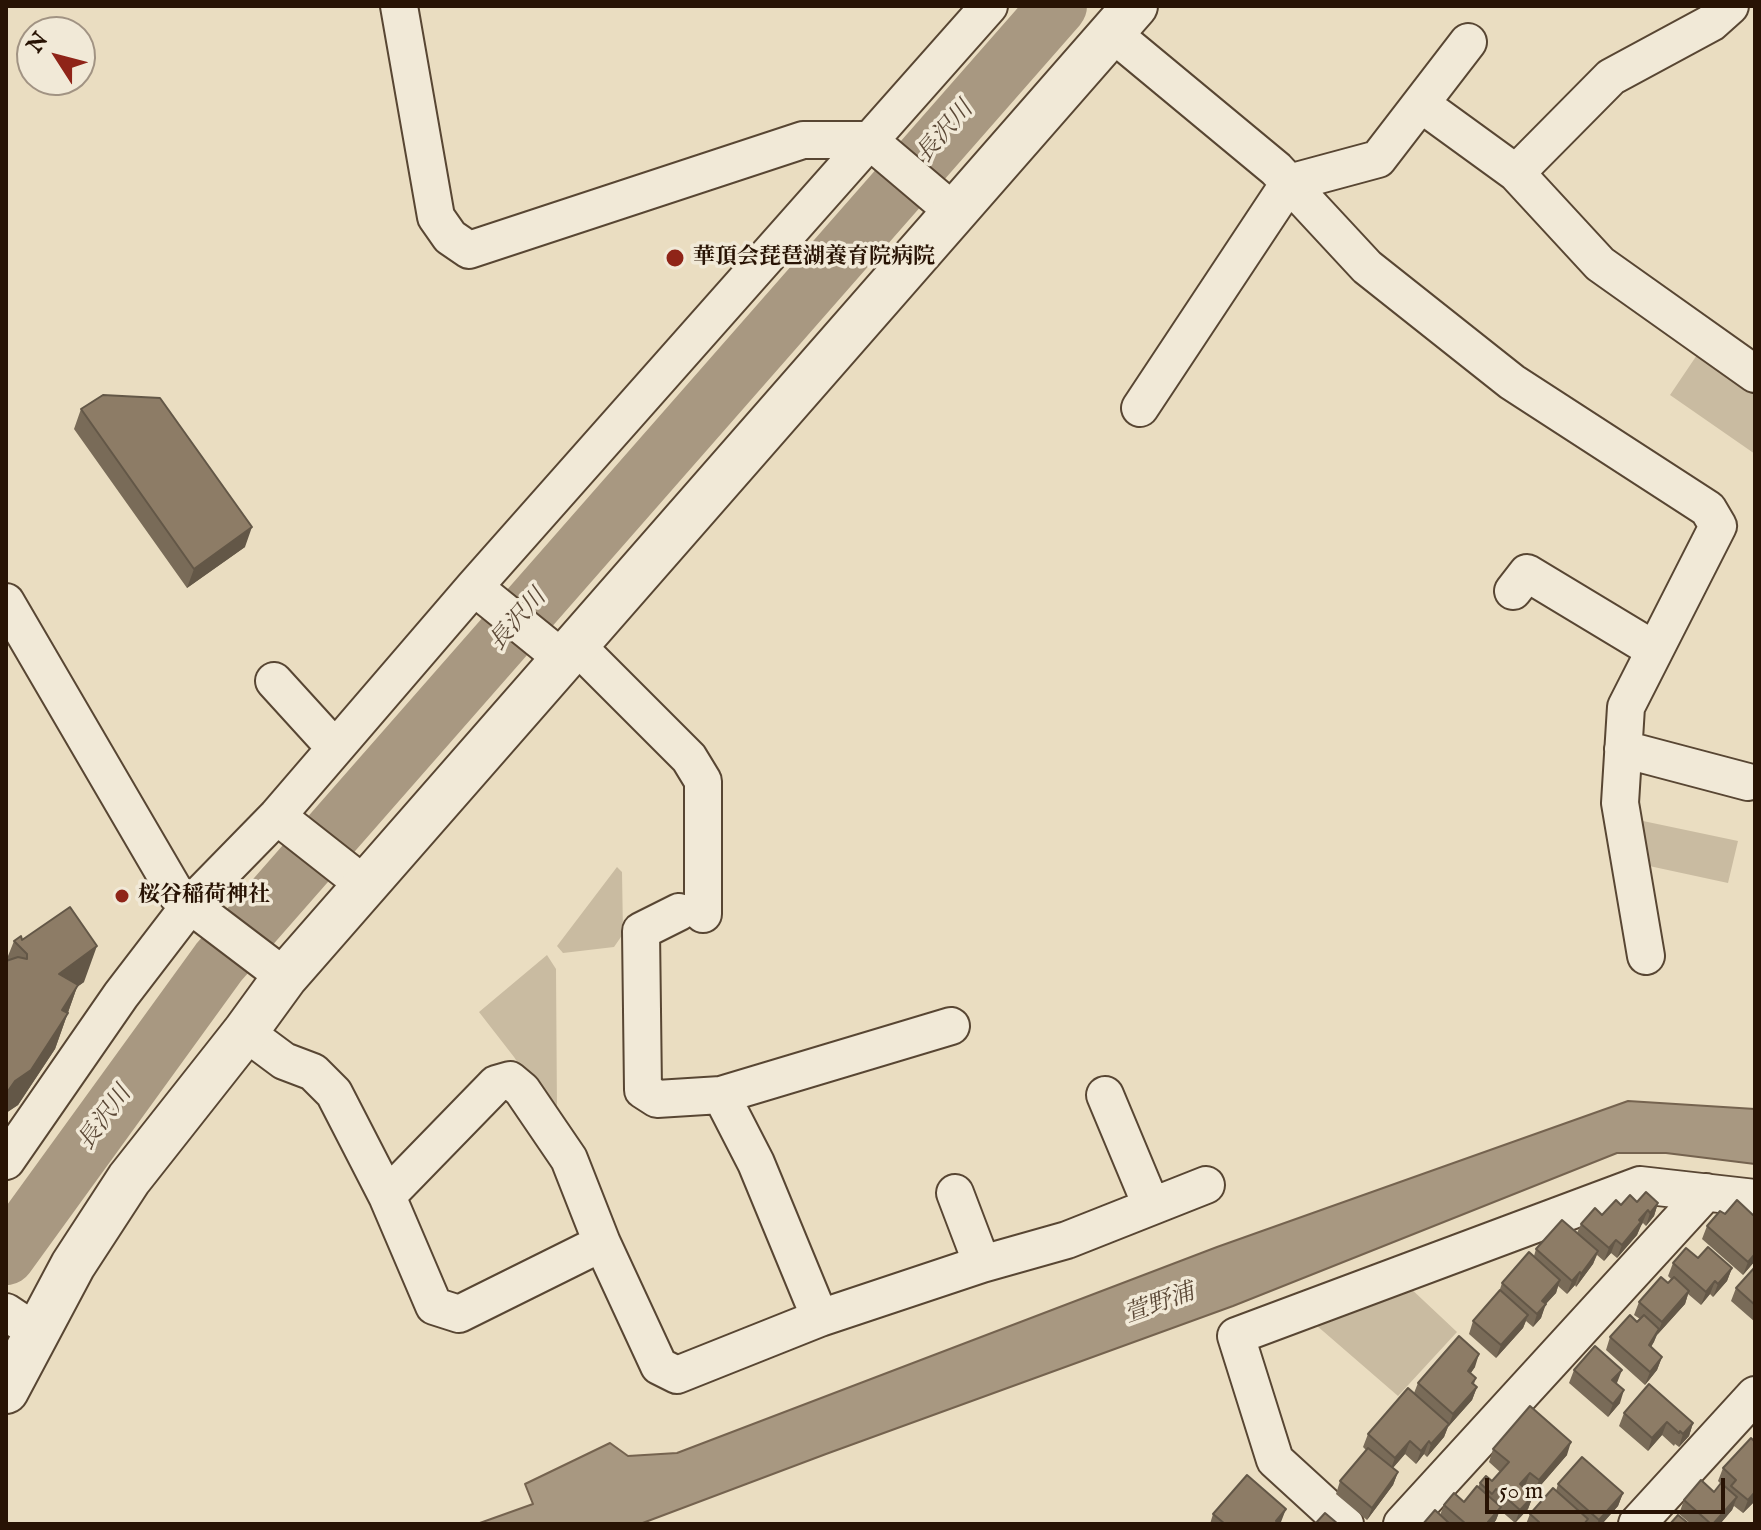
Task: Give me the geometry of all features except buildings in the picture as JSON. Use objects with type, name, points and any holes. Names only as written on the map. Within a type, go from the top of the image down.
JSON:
[{"type":"street","points":[[399,6],[436,217],[450,237],[469,250],[803,140],[872,143],[947,206]]},
{"type":"street","points":[[6,1161],[121,995],[285,822],[335,748],[480,591],[989,6]]},
{"type":"street","points":[[1516,173],[1611,77],[1711,23],[1730,6]]},
{"type":"street","points":[[6,1391],[20,1321],[73,1265],[129,1179],[245,1032],[278,971],[563,651],[947,206],[1123,19],[1289,183],[1367,267],[1512,382],[1708,509],[1718,526],[1626,707],[1620,803],[1646,956]]},
{"type":"street","points":[[1140,408],[1289,183],[1378,159],[1468,42]]},
{"type":"street","points":[[1421,104],[1516,173],[1600,264],[1755,374]]},
{"type":"street","points":[[1513,591],[1527,573],[1653,649]]},
{"type":"street","points":[[480,591],[563,651],[689,758],[703,781],[691,913],[641,931],[643,1090],[657,1099],[721,1095],[951,1026]]},
{"type":"street","points":[[6,602],[177,895],[278,971]]},
{"type":"street","points":[[274,681],[335,748]]},
{"type":"street","points":[[1623,749],[1748,782]]},
{"type":"street","points":[[285,822],[360,882]]},
{"type":"street","points":[[245,1032],[284,1061],[313,1072],[334,1093],[387,1196],[434,1306],[459,1314],[602,1243]]},
{"type":"street","points":[[387,1196],[496,1084],[510,1080],[522,1090],[569,1159],[602,1243],[659,1366],[677,1375],[820,1318],[982,1264],[1067,1240],[1206,1185]]},
{"type":"street","points":[[721,1095],[756,1163],[820,1318]]},
{"type":"street","points":[[1105,1095],[1151,1205]]},
{"type":"street","points":[[1345,1524],[1275,1460],[1236,1336],[1640,1185],[1755,1198]]},
{"type":"street","points":[[1402,1524],[1706,1192]]},
{"type":"street","points":[[955,1193],[982,1264]]},
{"type":"street","points":[[1637,1524],[1755,1395]]},
{"type":"shaded area","points":[[1699,352],[1755,391],[1755,454],[1670,395]]},
{"type":"shaded area","points":[[1643,821],[1738,841],[1728,883],[1640,864],[1638,833]]},
{"type":"shaded area","points":[[617,867],[622,872],[623,934],[614,947],[563,953],[557,946]]},
{"type":"shaded area","points":[[547,955],[556,969],[557,1113],[553,1116],[514,1057],[479,1012]]},
{"type":"shaded area","points":[[1407,1285],[1457,1332],[1398,1396],[1316,1325]]},
{"type":"water","name":"萱野浦","points":[[1628,1101],[1755,1109],[1755,1164],[1666,1153],[1617,1153],[1233,1306],[640,1524],[477,1524],[533,1504],[525,1484],[610,1443],[628,1456],[677,1453],[1217,1247]]},
{"type":"waterway","name":"長沢川","points":[[6,1256],[219,962],[1058,6]]},
{"type":"place","name":"華頂会琵琶湖養育院病院","points":[[675,258]]},
{"type":"place","name":"桜谷稲荷神社","points":[[122,896]]}]
